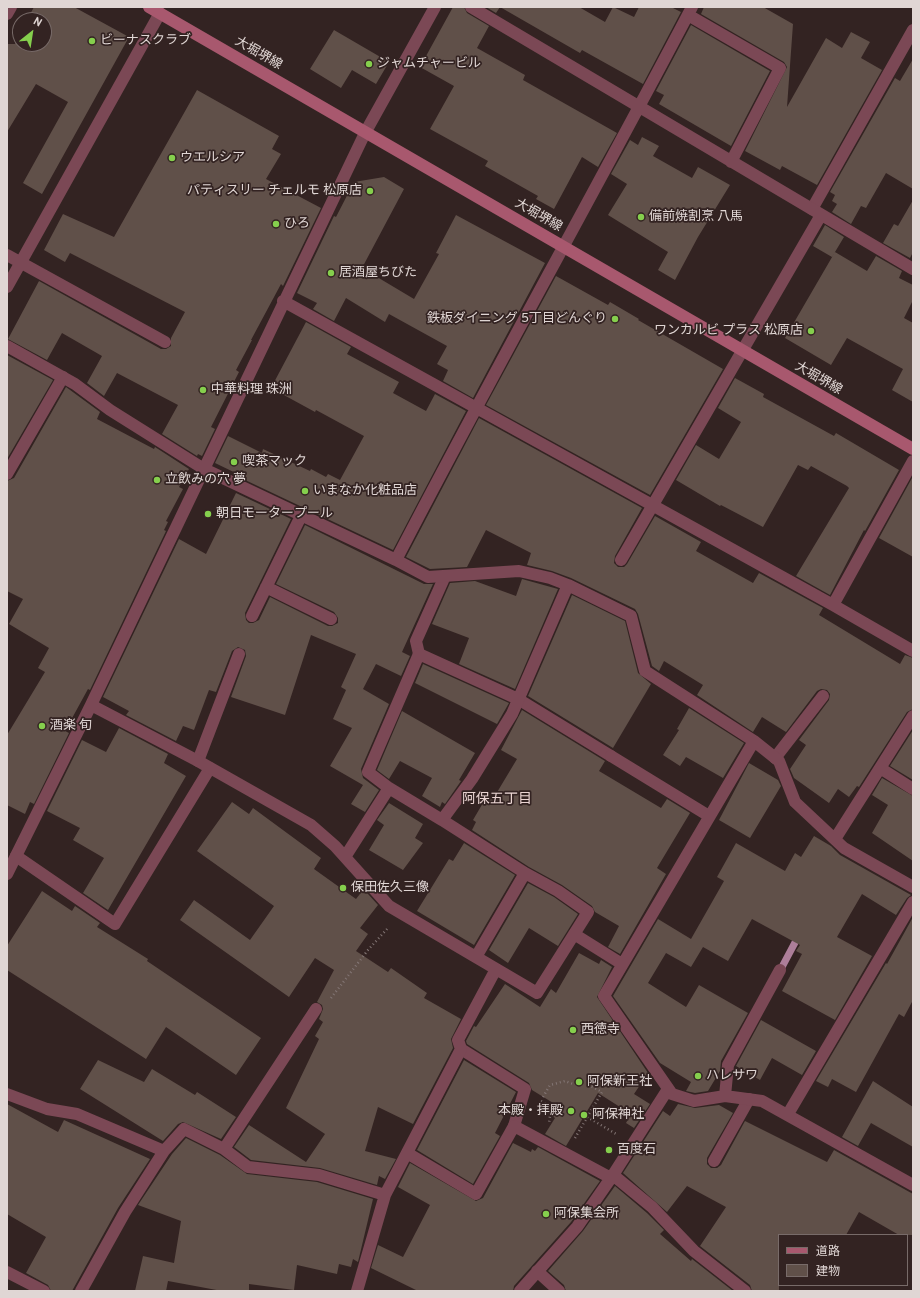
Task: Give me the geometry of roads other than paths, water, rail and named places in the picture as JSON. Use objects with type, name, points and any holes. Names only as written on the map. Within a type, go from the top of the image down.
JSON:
[{"type":"main road","name":"大堀堺線","points":[[149,7],[913,450]]},
{"type":"street","points":[[7,14],[11,7]]},
{"type":"street","points":[[7,874],[91,705],[283,301],[365,133],[435,7]]},
{"type":"street","points":[[471,7],[913,270]]},
{"type":"street","points":[[396,560],[475,407],[564,247],[690,11],[780,68],[731,162]]},
{"type":"street","points":[[7,287],[160,14]]},
{"type":"street","points":[[621,560],[742,350],[913,30]]},
{"type":"street","points":[[7,255],[166,342]]},
{"type":"street","points":[[283,301],[653,505],[913,651]]},
{"type":"street","points":[[7,346],[75,384],[110,410],[204,469],[396,560],[428,577],[519,571],[550,578],[568,585],[631,616],[645,671],[754,741],[779,761],[795,802],[844,848],[913,887]]},
{"type":"street","points":[[7,474],[63,377]]},
{"type":"street","points":[[833,605],[913,461]]},
{"type":"street","points":[[252,616],[301,516]]},
{"type":"street","points":[[91,705],[210,768],[311,824],[345,857],[389,906],[537,993],[588,912],[558,891],[525,873],[442,820],[388,788],[368,772],[419,654],[416,641],[445,576]]},
{"type":"street","points":[[442,820],[472,779],[512,714],[568,585]]},
{"type":"street","points":[[266,587],[331,619]]},
{"type":"street","points":[[198,762],[239,654]]},
{"type":"street","points":[[419,654],[518,699],[709,816]]},
{"type":"street","points":[[775,758],[823,696]]},
{"type":"street","points":[[835,839],[913,716]]},
{"type":"street","points":[[754,741],[604,996],[672,1094],[694,1101],[725,1096],[762,1100],[911,1179]]},
{"type":"street","points":[[16,856],[115,924],[210,768]]},
{"type":"street","points":[[880,768],[913,789]]},
{"type":"street","points":[[345,857],[388,788]]},
{"type":"street","points":[[476,957],[525,873]]},
{"type":"street","points":[[788,1114],[913,902]]},
{"type":"street","points":[[574,934],[622,964]]},
{"type":"street","points":[[357,1291],[385,1195],[460,1049],[458,1040],[496,969]]},
{"type":"street","points":[[725,1096],[728,1065],[780,970]]},
{"type":"street","points":[[224,1149],[316,1009]]},
{"type":"street","points":[[407,1153],[476,1194],[514,1126],[525,1089],[460,1049]]},
{"type":"street","points":[[520,1291],[577,1227],[612,1177],[668,1089]]},
{"type":"street","points":[[7,1094],[47,1109],[77,1114],[164,1151]]},
{"type":"street","points":[[714,1162],[749,1099]]},
{"type":"street","points":[[514,1126],[612,1177],[652,1207],[694,1251],[745,1291]]},
{"type":"street","points":[[81,1291],[124,1212],[164,1151],[184,1129],[224,1149],[248,1167],[319,1175],[385,1195]]},
{"type":"street","points":[[538,1271],[559,1291]]},
{"type":"street","points":[[7,1272],[44,1291]]},
{"type":"waterway","points":[[782,967],[799,935]]},
{"type":"place","name":"ビーナスクラブ","points":[[92,41]]},
{"type":"place","name":"ジャムチャービル","points":[[369,64]]},
{"type":"place","name":"ウエルシア","points":[[172,158]]},
{"type":"place","name":"パティスリー チェルモ 松原店","points":[[370,191]]},
{"type":"place","name":"備前焼割烹 八馬","points":[[641,217]]},
{"type":"place","name":"ひろ","points":[[276,224]]},
{"type":"place","name":"居酒屋ちびた","points":[[331,273]]},
{"type":"place","name":"鉄板ダイニング 5丁目どんぐり","points":[[615,319]]},
{"type":"place","name":"ワンカルビ プラス 松原店","points":[[811,331]]},
{"type":"place","name":"中華料理 珠洲","points":[[203,390]]},
{"type":"place","name":"喫茶マック","points":[[234,462]]},
{"type":"place","name":"立飲みの穴 夢","points":[[157,480]]},
{"type":"place","name":"いまなか化粧品店","points":[[305,491]]},
{"type":"place","name":"朝日モータープール","points":[[208,514]]},
{"type":"place","name":"酒楽 旬","points":[[42,726]]},
{"type":"place","name":"保田佐久三像","points":[[343,888]]},
{"type":"place","name":"西徳寺","points":[[573,1030]]},
{"type":"place","name":"ハレサワ","points":[[698,1076]]},
{"type":"place","name":"阿保新王社","points":[[579,1082]]},
{"type":"place","name":"本殿・拝殿","points":[[571,1111]]},
{"type":"place","name":"阿保神社","points":[[584,1115]]},
{"type":"place","name":"百度石","points":[[609,1150]]},
{"type":"place","name":"阿保集会所","points":[[546,1214]]},
{"type":"district","name":"阿保五丁目","points":[[497,800]]}]
